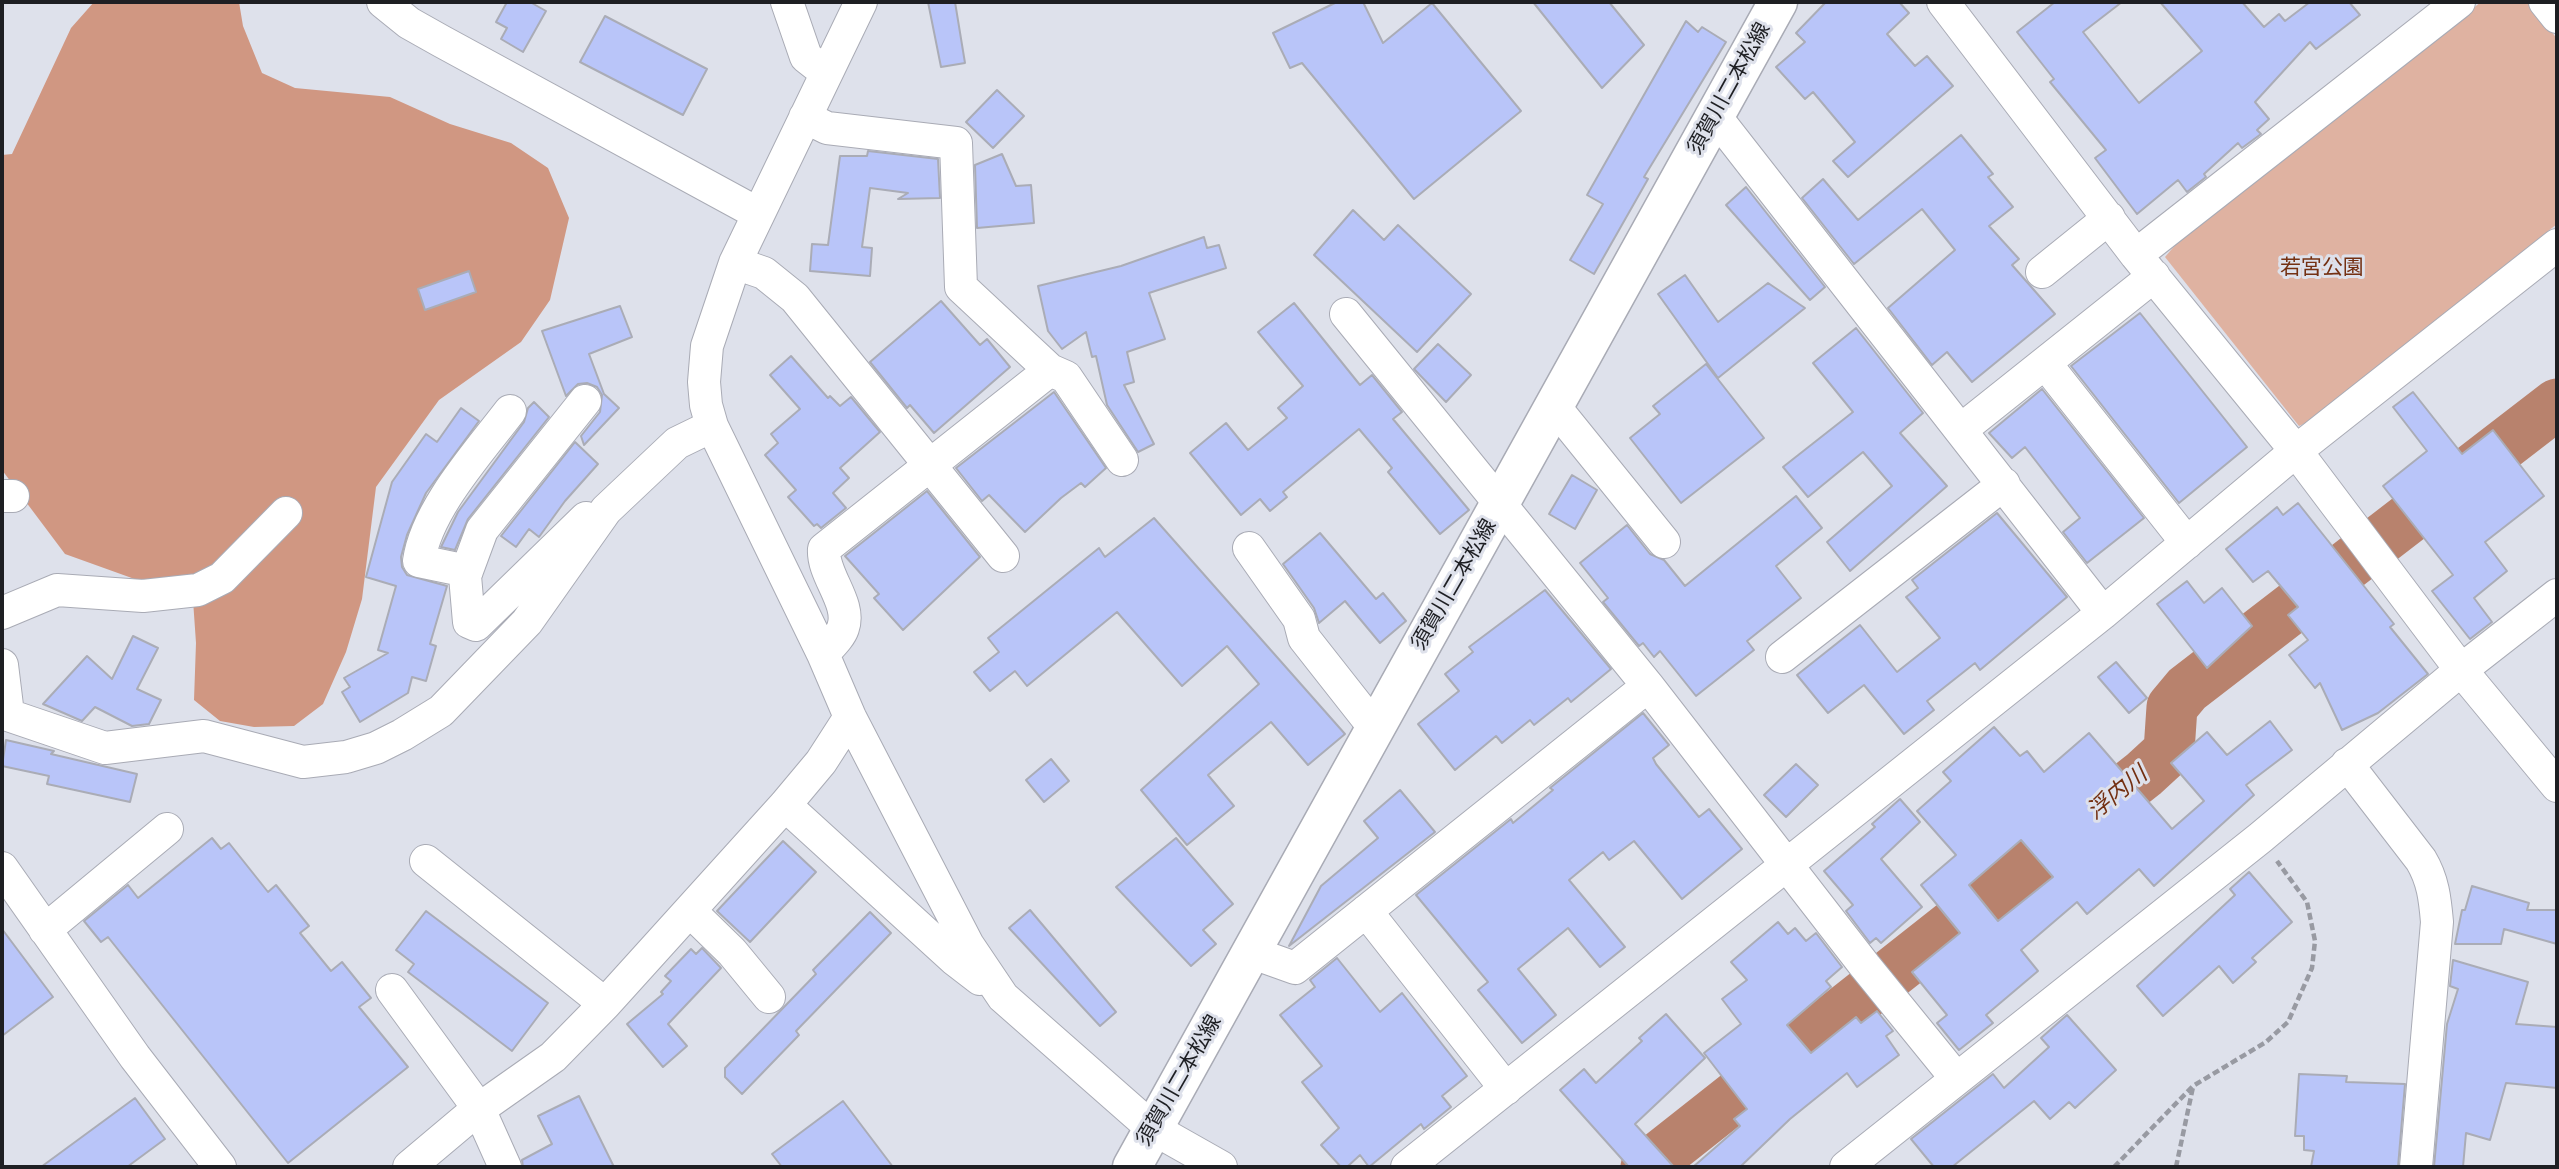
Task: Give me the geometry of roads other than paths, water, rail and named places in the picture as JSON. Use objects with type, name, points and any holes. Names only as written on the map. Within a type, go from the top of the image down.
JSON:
[{"type":"main road","name":"須賀川二本松線","points":[[1132,1167],[1253,953],[1374,727],[1501,504],[1777,2]]},
{"type":"street","points":[[383,2],[410,23],[441,41],[757,213]]},
{"type":"street","points":[[787,2],[806,57],[825,72]]},
{"type":"street","points":[[861,2],[735,263],[708,346],[704,382],[706,405],[712,426],[823,654],[850,717],[945,904],[968,945],[1003,997]]},
{"type":"street","points":[[1962,429],[2045,363],[2145,266],[2459,2]]},
{"type":"street","points":[[2545,2],[2557,17]]},
{"type":"street","points":[[1958,7],[2145,266],[2297,451],[2461,670],[2557,786]]},
{"type":"street","points":[[1715,116],[1962,429],[2102,613]]},
{"type":"street","points":[[805,117],[827,128],[956,143],[961,287],[1050,370],[1066,377],[1122,460]]},
{"type":"street","points":[[2042,272],[2109,218]]},
{"type":"street","points":[[1407,1167],[2102,613],[2297,451],[2557,245]]},
{"type":"street","points":[[735,263],[764,273],[795,298],[1003,556]]},
{"type":"street","points":[[1346,314],[1648,686],[1865,966],[1956,1078]]},
{"type":"street","points":[[2045,363],[2187,543]]},
{"type":"street","points":[[823,654],[843,629],[845,616],[823,561],[824,549],[1050,370]]},
{"type":"street","points":[[585,401],[482,530],[467,571],[464,590],[469,622],[476,625],[589,515],[606,510]]},
{"type":"street","points":[[1554,406],[1664,542]]},
{"type":"street","points":[[467,571],[419,561],[422,537],[471,463],[510,411]]},
{"type":"street","points":[[2,665],[5,714],[105,748],[204,736],[303,762],[346,757],[376,748],[402,736],[441,711],[527,622],[606,510],[677,443],[712,426]]},
{"type":"street","points":[[1782,657],[2004,484]]},
{"type":"street","points":[[2,613],[57,590],[143,596],[198,590],[222,578],[286,513]]},
{"type":"street","points":[[1249,548],[1299,619],[1304,638],[1374,727]]},
{"type":"street","points":[[1866,1161],[1956,1078],[2260,838],[2461,670],[2557,595]]},
{"type":"street","points":[[1253,953],[1295,968],[1648,686]]},
{"type":"street","points":[[409,1167],[479,1110],[553,1056],[605,1004],[785,805],[821,762],[850,717]]},
{"type":"street","points":[[2347,764],[2421,860],[2430,875],[2435,899],[2437,922],[2416,1167]]},
{"type":"street","points":[[785,805],[954,959],[1003,997],[1152,1128],[1221,1167]]},
{"type":"street","points":[[45,930],[167,829]]},
{"type":"street","points":[[426,860],[605,1004]]},
{"type":"street","points":[[2,868],[135,1056],[220,1167]]},
{"type":"street","points":[[690,911],[732,951],[769,997]]},
{"type":"street","points":[[1366,911],[1506,1089]]},
{"type":"street","points":[[392,990],[479,1110],[505,1167]]},
{"type":"waterway","name":"浮内川","points":[[1646,1167],[2144,774],[2169,751],[2172,707],[2187,689],[2557,404]]},
{"type":"park label","name":"若宮公園","points":[[2322,269]]}]
